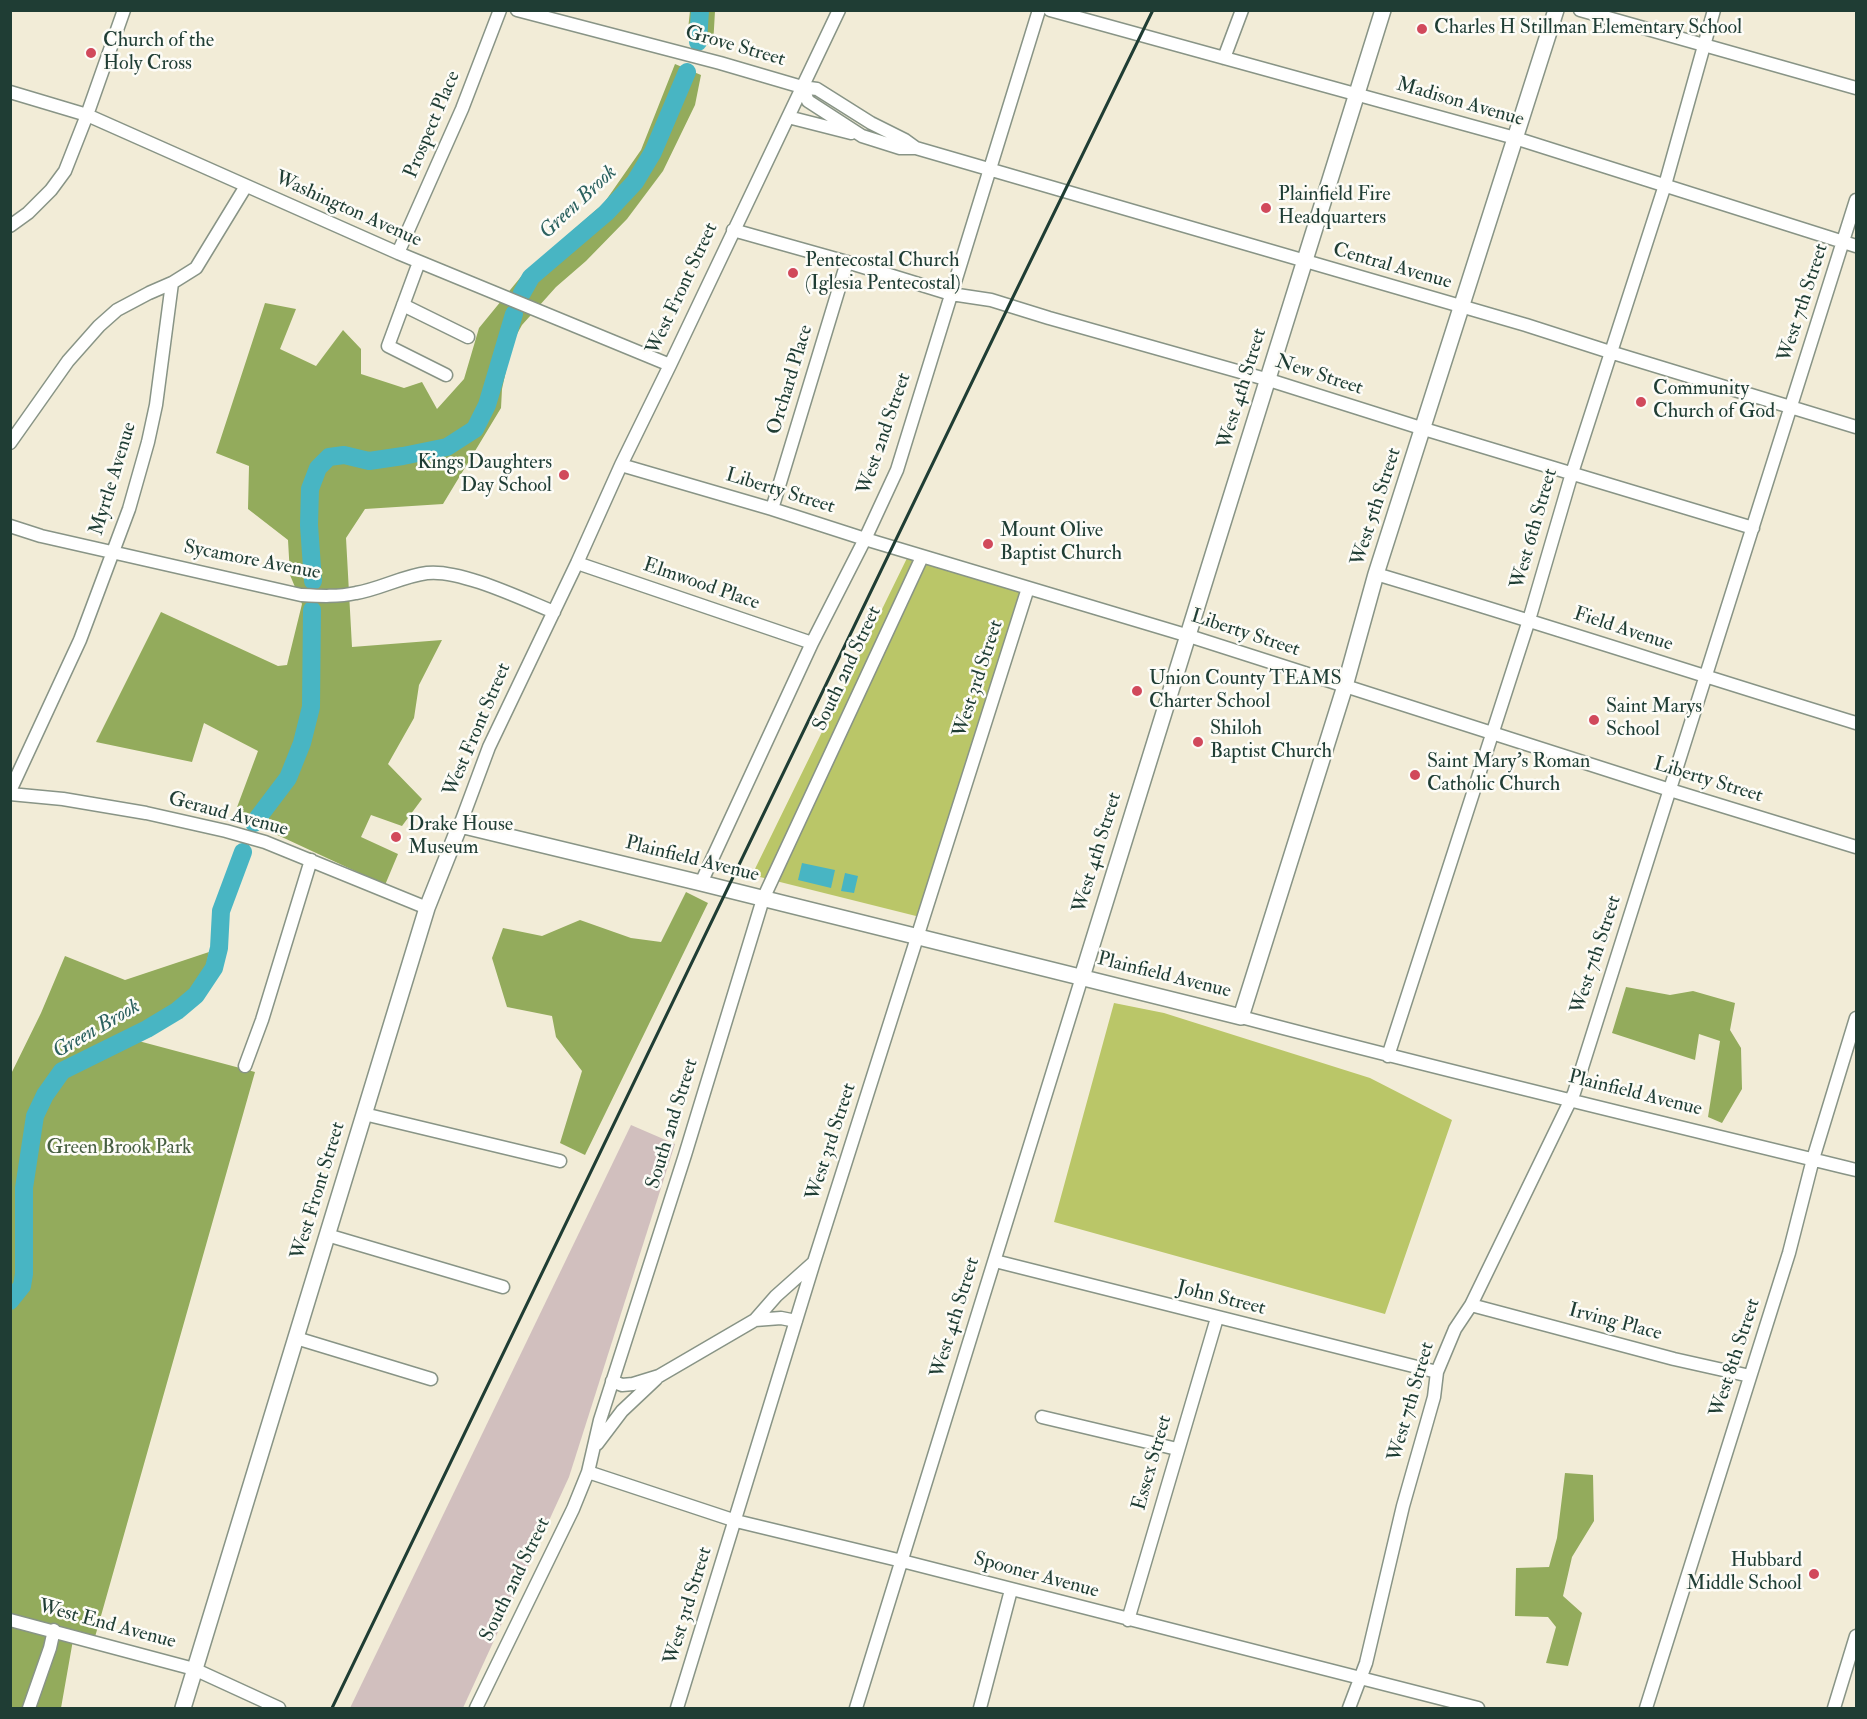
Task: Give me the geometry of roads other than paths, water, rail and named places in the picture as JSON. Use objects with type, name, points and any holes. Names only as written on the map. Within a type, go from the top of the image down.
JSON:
[{"type":"main road","name":"West 4th Street","points":[[1082,977],[1186,636],[1269,380],[1383,10]]},
{"type":"main road","name":"West 5th Street","points":[[1241,1017],[1345,686],[1376,574],[1556,10]]},
{"type":"main road","name":"Plainfield Avenue","points":[[460,825],[700,882],[1241,1017]]},
{"type":"main road","name":"West Front Street","points":[[183,1708],[427,908],[460,825]]},
{"type":"street","points":[[10,226],[28,213],[51,190],[64,171],[87,115],[124,10]]},
{"type":"street","name":"Prospect Place","points":[[398,253],[462,109],[500,10]]},
{"type":"street","name":"Grove Street","points":[[517,10],[560,16],[802,87]]},
{"type":"street","name":"West Front Street","points":[[460,825],[489,747],[839,10]]},
{"type":"street","name":"West 2nd Street","points":[[700,882],[812,643],[897,470],[1039,10]]},
{"type":"street","name":"Madison Avenue","points":[[1050,10],[1515,138],[1857,246]]},
{"type":"street","points":[[1224,58],[1242,10]]},
{"type":"street","points":[[1580,10],[1857,87]]},
{"type":"street","name":"West 6th Street","points":[[1388,1056],[1529,620],[1572,473],[1665,185],[1714,10]]},
{"type":"street","name":"Central Avenue","points":[[802,87],[808,101],[862,136],[900,148],[916,148],[1526,324],[1857,427]]},
{"type":"street","name":"Central Avenue","points":[[802,87],[817,89],[916,148]]},
{"type":"street","name":"Washington Avenue","points":[[10,92],[87,115],[398,253],[670,365]]},
{"type":"street","points":[[788,117],[862,136]]},
{"type":"street","points":[[10,443],[68,362],[99,326],[117,310],[172,284],[196,268],[246,186]]},
{"type":"street","name":"West 7th Street","points":[[1349,1708],[1366,1663],[1403,1506],[1434,1397],[1437,1372],[1455,1329],[1471,1305],[1571,1099],[1857,200]]},
{"type":"street","name":"New Street","points":[[733,230],[951,294],[991,300],[1269,380],[1753,528]]},
{"type":"street","points":[[419,262],[388,346],[446,375]]},
{"type":"street","name":"Orchard Place","points":[[772,509],[847,262]]},
{"type":"street","name":"Myrtle Avenue","points":[[10,792],[80,640],[129,509],[156,405],[172,284]]},
{"type":"street","points":[[403,305],[468,337]]},
{"type":"street","name":"Liberty Street","points":[[621,465],[1186,636],[1857,847]]},
{"type":"street","name":"Sycamore Avenue","points":[[10,526],[41,536],[302,595],[357,593],[426,573],[439,573],[500,590],[554,612]]},
{"type":"street","name":"South 2nd Street","points":[[476,1708],[573,1509],[588,1472],[600,1420],[685,1155],[763,899],[922,557]]},
{"type":"street","name":"Elmwood Place","points":[[577,563],[812,643]]},
{"type":"street","name":"Field Avenue","points":[[1376,574],[1857,723]]},
{"type":"street","name":"West 3rd Street","points":[[677,1708],[814,1262],[1028,588]]},
{"type":"street","name":"Geraud Avenue","points":[[10,792],[146,813],[226,831],[265,842],[427,908]]},
{"type":"street","points":[[245,1066],[262,1020],[311,860]]},
{"type":"street","name":"West 4th Street","points":[[856,1708],[1082,977]]},
{"type":"street","name":"Plainfield Avenue","points":[[1241,1017],[1388,1056],[1857,1170]]},
{"type":"street","name":"West 8th Street","points":[[1646,1708],[1789,1253],[1813,1160],[1857,1018]]},
{"type":"street","points":[[364,1114],[560,1161]]},
{"type":"street","points":[[327,1235],[503,1287]]},
{"type":"street","name":"John Street","points":[[995,1261],[1437,1372]]},
{"type":"street","points":[[612,1381],[622,1385],[633,1384],[659,1376],[755,1320],[776,1296],[814,1262]]},
{"type":"street","name":"Irving Place","points":[[1471,1305],[1674,1359],[1750,1376]]},
{"type":"street","points":[[755,1320],[781,1318],[796,1321]]},
{"type":"street","name":"Essex Street","points":[[1128,1620],[1216,1318]]},
{"type":"street","points":[[296,1338],[431,1379]]},
{"type":"street","points":[[594,1447],[622,1412],[659,1376]]},
{"type":"street","points":[[1042,1417],[1177,1449]]},
{"type":"street","name":"Spooner Avenue","points":[[588,1472],[736,1521],[1360,1678],[1433,1703],[1478,1708]]},
{"type":"street","points":[[980,1708],[1011,1590]]},
{"type":"street","name":"West End Avenue","points":[[10,1620],[194,1669],[279,1708]]},
{"type":"street","points":[[29,1708],[54,1630]]},
{"type":"street","points":[[1834,1708],[1857,1636]]},
{"type":"water","points":[[802,863],[835,870],[831,888],[798,880]]},
{"type":"water","points":[[845,873],[858,876],[854,893],[841,891]]},
{"type":"waterway","name":"Green Brook","points":[[698,42],[700,10]]},
{"type":"waterway","name":"Green Brook","points":[[522,293],[531,277],[606,213],[635,182],[653,152],[687,72]]},
{"type":"waterway","name":"Green Brook","points":[[313,581],[309,525],[310,489],[318,468],[329,457],[344,455],[369,461],[447,447],[475,429],[487,405],[514,314]]},
{"type":"waterway","name":"Green Brook","points":[[254,823],[288,778],[302,743],[311,707],[312,610]]},
{"type":"waterway","name":"Green Brook","points":[[10,1301],[22,1286],[24,1188],[35,1116],[45,1095],[62,1071],[147,1029],[177,1011],[196,995],[214,968],[219,948],[221,911],[243,852]]},
{"type":"railway","points":[[332,1708],[1153,10]]},
{"type":"place","name":"Charles H Stillman Elementary School","points":[[1422,29]]},
{"type":"place","name":"Church of the Holy Cross","points":[[91,53]]},
{"type":"place","name":"Plainfield Fire Headquarters","points":[[1266,208]]},
{"type":"place","name":"Pentecostal Church (Iglesia Pentecostal)","points":[[793,273]]},
{"type":"place","name":"Community Church of God","points":[[1641,402]]},
{"type":"place","name":"Kings Daughters Day School","points":[[564,475]]},
{"type":"place","name":"Mount Olive Baptist Church","points":[[988,544]]},
{"type":"place","name":"Union County TEAMS Charter School","points":[[1137,691]]},
{"type":"place","name":"Saint Marys School","points":[[1594,720]]},
{"type":"place","name":"Shiloh Baptist Church","points":[[1198,742]]},
{"type":"place","name":"Saint Mary's Roman Catholic Church","points":[[1415,775]]},
{"type":"place","name":"Drake House Museum","points":[[396,837]]},
{"type":"place","name":"Hubbard Middle School","points":[[1814,1574]]},
{"type":"park label","name":"Green Brook Park","points":[[119,1149]]}]
